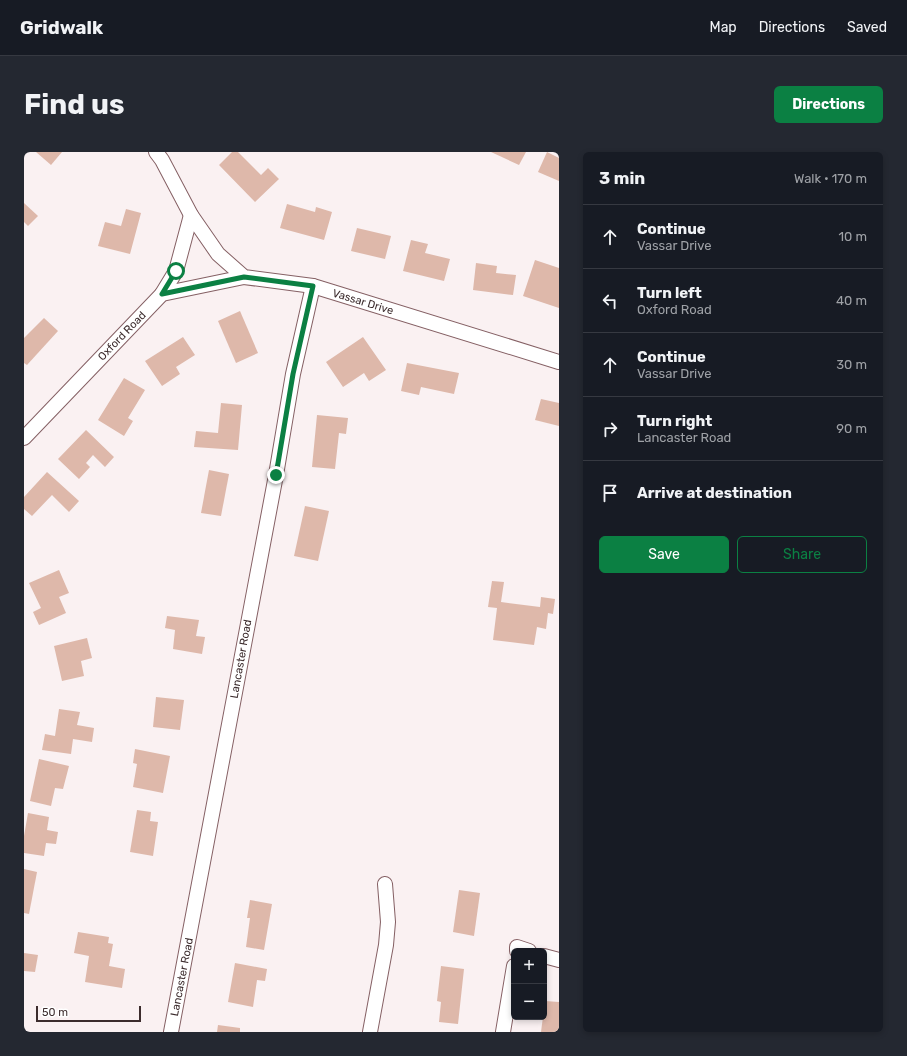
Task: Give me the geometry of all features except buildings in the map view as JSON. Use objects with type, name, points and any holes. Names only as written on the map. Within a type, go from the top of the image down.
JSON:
[{"type":"street","points":[[156,152],[162,160],[191,215],[218,254],[244,277]]},
{"type":"street","points":[[162,294],[176,271],[191,215]]},
{"type":"street","points":[[162,294],[244,277]]},
{"type":"street","name":"Vassar Drive","points":[[244,277],[313,286],[559,362]]},
{"type":"street","name":"Lancaster Road","points":[[171,1032],[276,475],[293,374],[313,286]]},
{"type":"street","name":"Oxford Road","points":[[24,438],[162,294]]},
{"type":"street","points":[[370,1032],[386,945],[388,922],[385,884]]},
{"type":"street","points":[[547,957],[559,960]]},
{"type":"street","points":[[503,1032],[511,984]]},
{"type":"route","points":[[176,271],[162,294],[244,277],[313,286],[293,374],[276,475]]}]
